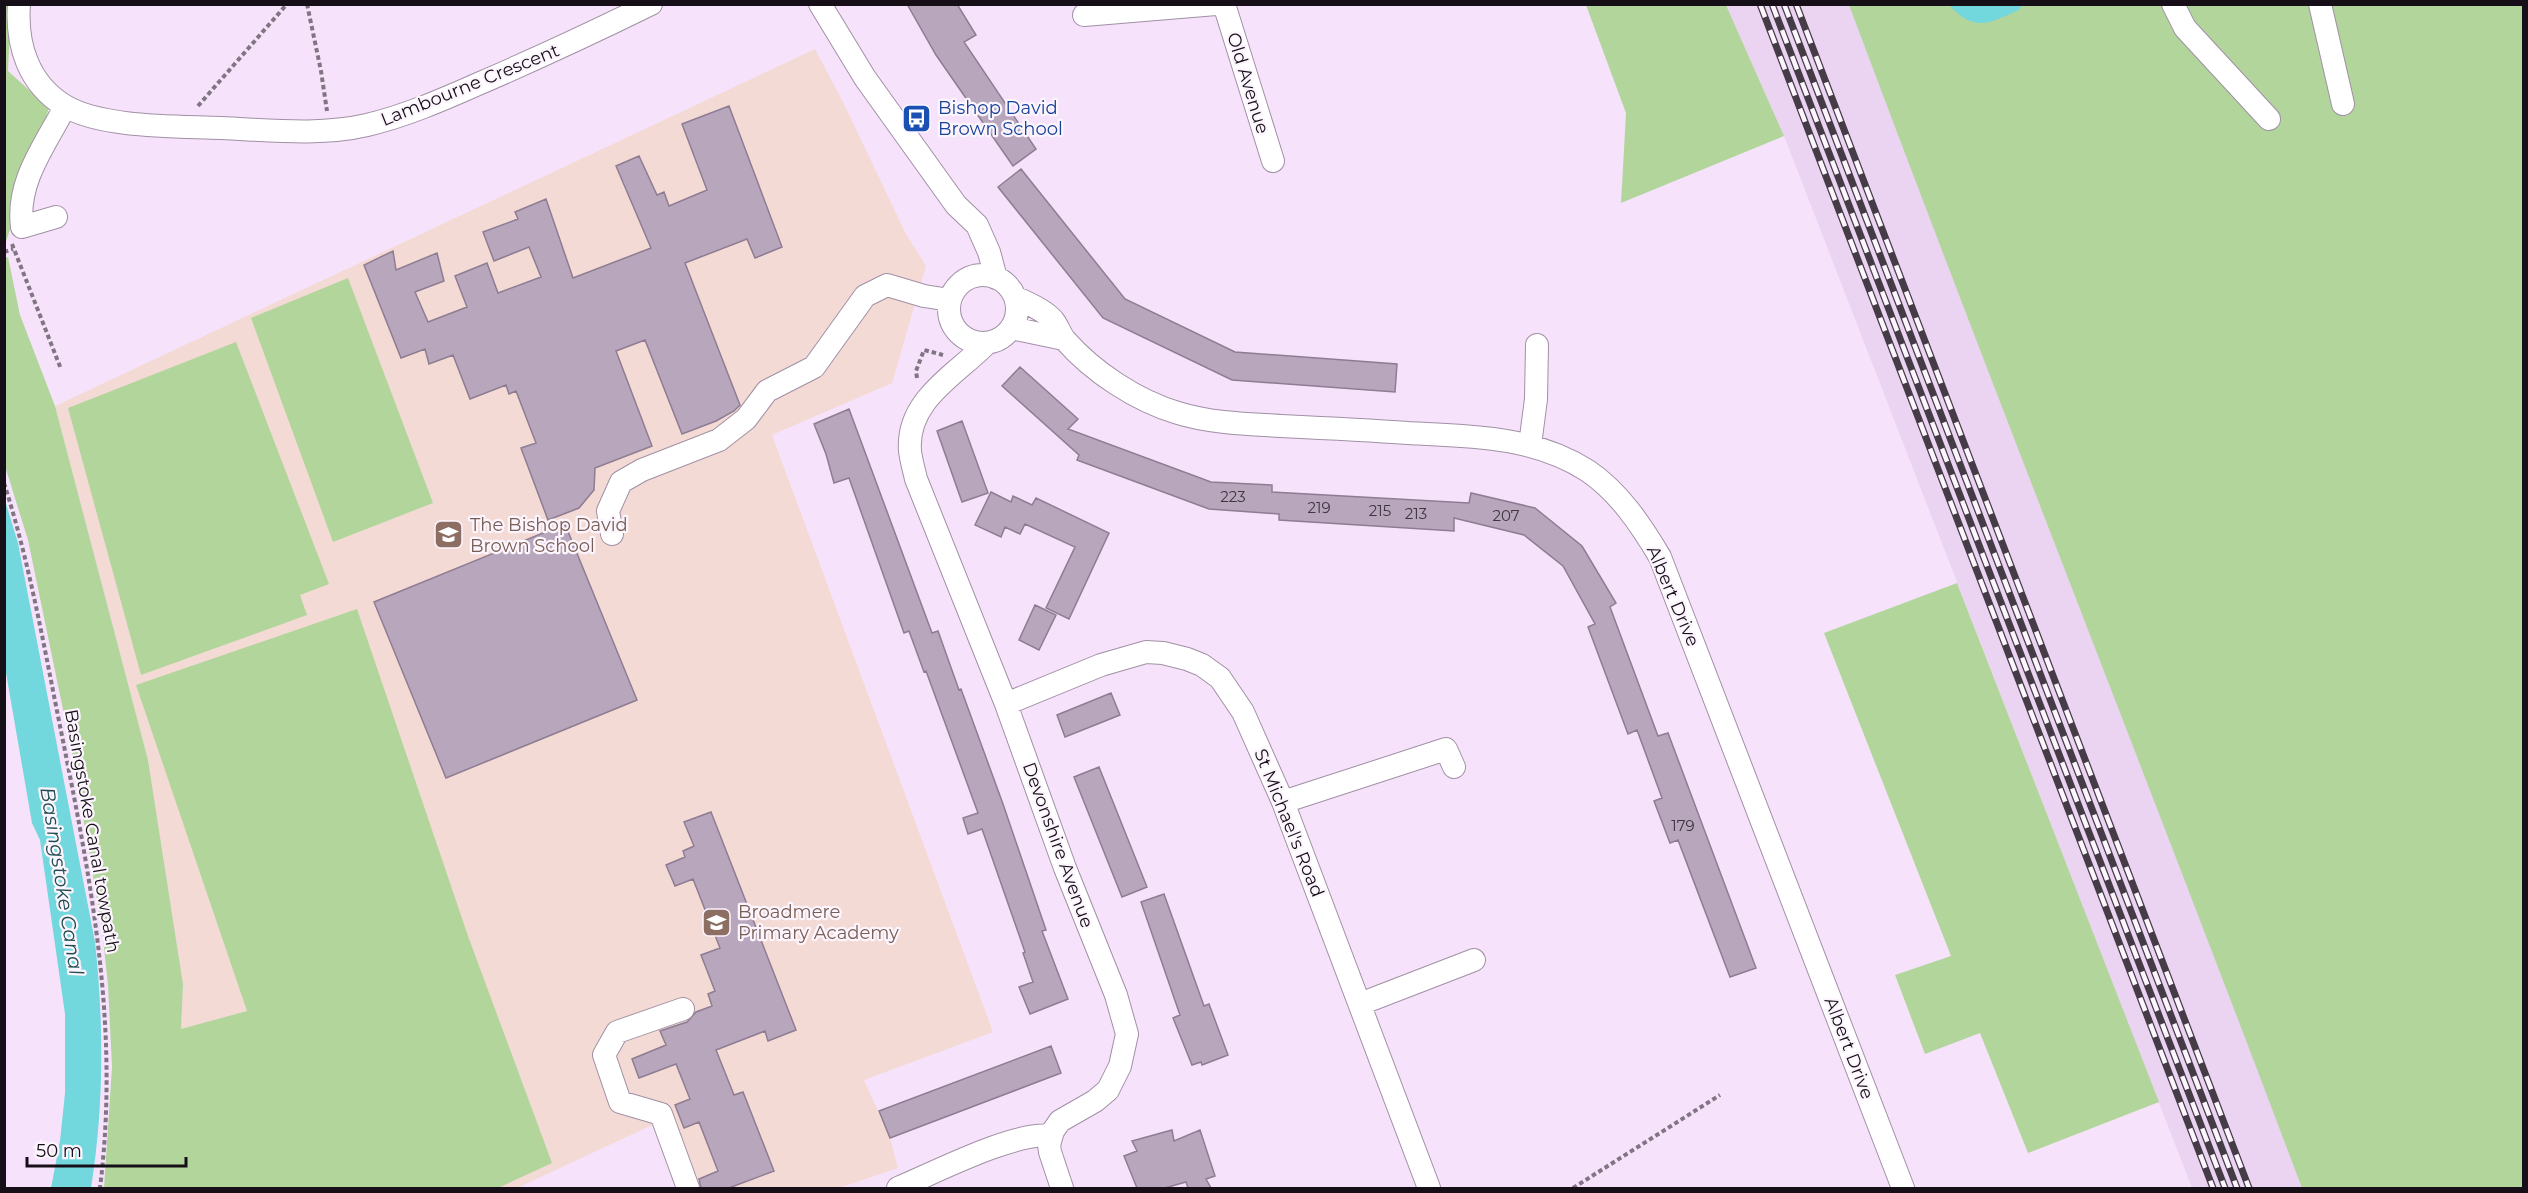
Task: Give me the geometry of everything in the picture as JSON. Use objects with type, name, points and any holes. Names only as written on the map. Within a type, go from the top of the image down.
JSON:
[{"type":"street","name":"Lambourne Crescent","points":[[19,4],[17,27],[22,53],[43,88],[65,107],[88,116],[105,119],[183,126],[330,130],[365,125],[401,115],[447,97],[556,51],[651,4]]},
{"type":"street","points":[[820,4],[865,78],[956,205],[972,253],[985,277],[1010,289],[1015,297],[1017,313],[1011,328],[1000,339],[986,344],[976,343],[960,335],[952,325],[948,313],[955,289],[963,281],[985,277]]},
{"type":"street","points":[[1084,15],[1216,4]]},
{"type":"street","name":"Old Avenue","points":[[1224,4],[1273,161]]},
{"type":"street","points":[[2173,4],[2185,28],[2269,119]]},
{"type":"street","points":[[2320,4],[2343,104]]},
{"type":"street","points":[[56,217],[22,227],[21,214],[26,181],[65,107]]},
{"type":"street","points":[[612,534],[608,511],[621,482],[642,470],[719,440],[746,419],[767,391],[814,367],[865,296],[887,285],[924,296],[950,300]]},
{"type":"street","name":"Albert Drive","points":[[1015,297],[1053,321],[1064,339],[1103,373],[1157,406],[1181,414],[1252,424],[1448,435],[1530,445],[1550,451],[1588,471],[1610,489],[1631,513],[1660,557],[1904,1188]]},
{"type":"street","name":"Albert Drive","points":[[1011,328],[1064,339]]},
{"type":"street","name":"Devonshire Avenue","points":[[941,383],[949,357],[960,335]]},
{"type":"street","name":"Devonshire Avenue","points":[[986,344],[965,365],[941,383],[923,404],[914,422],[910,450],[916,479],[1006,704],[1065,868],[1116,995],[1126,1034],[1120,1066],[1108,1090],[1095,1101],[1060,1122],[1050,1136]]},
{"type":"street","points":[[1530,445],[1536,399],[1537,345]]},
{"type":"street","name":"St Michael's Road","points":[[1006,704],[1101,665],[1137,653],[1163,652],[1187,659],[1202,665],[1220,678],[1237,699],[1283,802],[1429,1188]]},
{"type":"street","points":[[1283,802],[1446,749],[1454,767]]},
{"type":"street","points":[[1360,1004],[1474,960]]},
{"type":"street","points":[[683,1010],[617,1032],[604,1055],[620,1102],[661,1114],[688,1188]]},
{"type":"street","points":[[898,1188],[1011,1141],[1034,1135],[1050,1136],[1050,1152],[1062,1188]]},
{"type":"path","points":[[183,126],[200,102],[287,4]]},
{"type":"path","points":[[307,4],[330,130]]},
{"type":"path","points":[[4,252],[13,249],[60,369]]},
{"type":"path","points":[[924,350],[949,357]]},
{"type":"path","name":"Basingstoke Canal towpath","points":[[4,483],[26,554],[76,805],[98,933],[104,984],[108,1067],[106,1144],[100,1188]]},
{"type":"path","points":[[1573,1188],[1720,1095]]},
{"type":"shaded area","points":[[4,5],[11,5],[8,71],[49,108],[5,245]]},
{"type":"shaded area","points":[[1586,5],[1726,5],[1784,136],[1621,203],[1626,113]]},
{"type":"shaded area","points":[[1726,5],[1856,5],[2313,1188],[2192,1188],[1784,136]]},
{"type":"shaded area","points":[[1849,5],[2523,5],[2523,1188],[2302,1188]]},
{"type":"shaded area","name":"The Bishop David Brown School","points":[[815,49],[906,234],[926,266],[892,383],[772,435],[993,1032],[864,1080],[890,1138],[898,1168],[839,1188],[688,1188],[661,1121],[517,1188],[178,1188],[174,1158],[183,984],[148,760],[55,406]]},
{"type":"shaded area","points":[[8,257],[20,315],[55,406],[148,760],[183,984],[181,1029],[247,1011],[136,685],[357,609],[468,936],[552,1163],[498,1188],[104,1188],[112,1067],[108,985],[102,929],[73,758],[28,540],[5,466],[4,258]]},
{"type":"shaded area","points":[[348,278],[433,503],[333,542],[251,318]]},
{"type":"shaded area","points":[[236,342],[329,584],[300,595],[307,615],[141,675],[68,408]]},
{"type":"shaded area","points":[[1957,583],[2159,1102],[2028,1153],[1980,1033],[1925,1054],[1895,975],[1951,956],[1824,633]]},
{"type":"water","points":[[1949,5],[2022,5],[2019,10],[1999,19],[1982,23],[1967,19]]},
{"type":"water","name":"Basingstoke Canal","points":[[4,497],[18,543],[95,942],[100,1004],[101,1065],[98,1127],[91,1188],[51,1188],[60,1141],[65,1093],[65,1014],[40,840],[32,823],[5,667]]},
{"type":"building","points":[[907,4],[957,4],[976,35],[964,42],[1036,149],[1013,166],[936,55]]},
{"type":"building","points":[[729,106],[782,247],[755,258],[747,239],[685,263],[740,405],[716,421],[682,434],[645,340],[616,351],[652,446],[595,468],[594,490],[579,508],[548,520],[521,448],[536,443],[516,391],[509,394],[506,385],[470,399],[453,355],[429,364],[425,349],[401,358],[364,265],[393,251],[396,270],[437,253],[444,281],[415,292],[428,322],[467,307],[455,276],[487,263],[498,293],[541,277],[529,247],[494,261],[483,232],[518,219],[515,212],[546,199],[573,278],[651,248],[616,166],[639,156],[657,195],[664,192],[669,206],[707,190],[682,124]]},
{"type":"building","points":[[1021,169],[1125,299],[1235,352],[1397,364],[1395,392],[1232,380],[1103,318],[998,187]]},
{"type":"building","points":[[1020,367],[1078,419],[1068,429],[1211,482],[1272,485],[1272,492],[1469,503],[1471,493],[1535,508],[1582,546],[1616,603],[1610,607],[1658,736],[1668,733],[1756,968],[1730,977],[1678,840],[1670,843],[1654,801],[1662,798],[1637,730],[1628,734],[1588,627],[1595,624],[1563,566],[1524,535],[1454,518],[1454,531],[1279,520],[1279,514],[1209,509],[1077,460],[1079,455],[1002,386]]},
{"type":"building","points":[[849,409],[932,633],[938,631],[959,690],[961,689],[1046,930],[1042,931],[1068,999],[1030,1014],[1019,987],[1033,982],[1023,953],[1025,952],[982,829],[968,834],[963,818],[978,813],[926,671],[924,672],[909,631],[904,633],[849,478],[834,483],[814,424]]},
{"type":"building","points":[[962,421],[988,493],[962,502],[937,431]]},
{"type":"building","points":[[991,492],[1011,502],[1013,496],[1032,505],[1036,498],[1109,533],[1069,619],[1046,608],[1075,547],[1025,524],[1020,534],[1005,527],[1001,537],[975,525]]},
{"type":"building","points":[[565,524],[637,700],[446,778],[374,602]]},
{"type":"building","points":[[1035,605],[1056,615],[1039,650],[1019,640]]},
{"type":"building","points":[[1111,693],[1120,715],[1065,737],[1057,715]]},
{"type":"building","points":[[1099,767],[1147,887],[1122,897],[1074,777]]},
{"type":"building","points":[[711,812],[796,1030],[768,1041],[765,1031],[716,1050],[734,1095],[743,1092],[774,1171],[729,1188],[701,1188],[699,1179],[718,1171],[699,1122],[684,1128],[675,1105],[690,1099],[676,1064],[639,1078],[632,1059],[666,1045],[660,1031],[687,1022],[696,1012],[712,1006],[708,994],[715,991],[701,955],[720,948],[693,879],[675,886],[666,865],[685,857],[683,851],[694,846],[684,822]]},
{"type":"building","points":[[1164,894],[1204,1006],[1209,1004],[1228,1055],[1202,1065],[1201,1062],[1192,1065],[1173,1018],[1180,1015],[1141,902]]},
{"type":"building","points":[[1051,1046],[1061,1073],[890,1138],[879,1111]]},
{"type":"building","points":[[1172,1130],[1174,1141],[1200,1130],[1215,1176],[1206,1179],[1211,1188],[1188,1188],[1186,1182],[1165,1188],[1137,1188],[1124,1156],[1137,1151],[1132,1141]]},
{"type":"railway","points":[[1760,4],[2213,1188]]},
{"type":"railway","points":[[1772,4],[2225,1188]]},
{"type":"railway","points":[[1784,4],[2237,1188]]},
{"type":"railway","points":[[1796,4],[2249,1188]]},
{"type":"place","name":"Bishop David Brown School","points":[[917,118]]},
{"type":"place","name":"The Bishop David Brown School","points":[[449,535]]},
{"type":"place","name":"Broadmere Primary Academy","points":[[717,922]]}]
